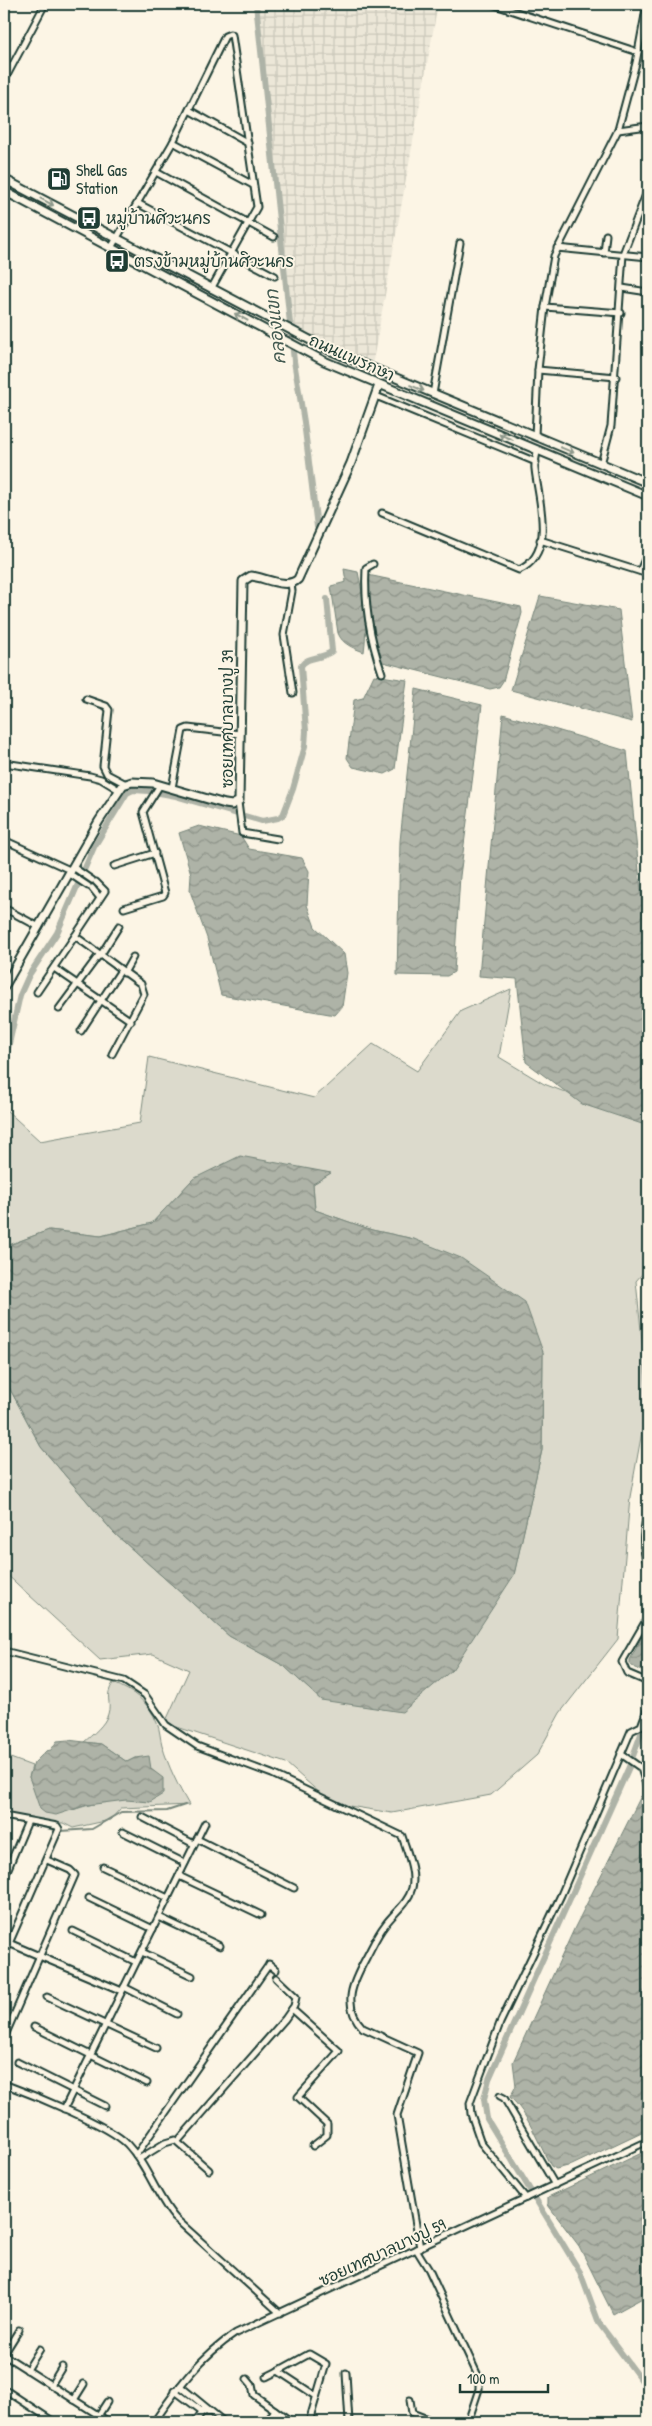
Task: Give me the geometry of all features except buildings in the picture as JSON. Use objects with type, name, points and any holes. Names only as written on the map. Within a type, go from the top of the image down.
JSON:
[{"type":"main road","name":"ถนนแพรกษา","points":[[4,179],[303,337],[433,394],[648,483]]},
{"type":"main road","name":"ถนนแพรกษา","points":[[4,191],[304,351],[379,385],[648,496]]},
{"type":"main road","points":[[291,583],[298,579],[303,569],[351,463],[379,385]]},
{"type":"main road","name":"ซอยเทศบาลบางปู 39","points":[[126,784],[139,782],[160,785],[226,804],[232,805],[238,802],[240,797],[244,581],[251,576],[291,583]]},
{"type":"main road","points":[[4,987],[119,790],[126,784]]},
{"type":"street","points":[[4,81],[45,4]]},
{"type":"street","points":[[492,4],[509,6],[638,52]]},
{"type":"street","points":[[535,436],[538,370],[545,307],[557,248],[618,130],[638,52],[647,4]]},
{"type":"street","points":[[112,248],[173,142],[224,36],[230,34],[232,36],[257,207],[211,289]]},
{"type":"street","points":[[189,110],[248,143]]},
{"type":"street","points":[[618,130],[648,126]]},
{"type":"street","points":[[173,142],[253,185]]},
{"type":"street","points":[[156,172],[274,237]]},
{"type":"street","points":[[601,464],[612,426],[621,313],[623,254],[648,189]]},
{"type":"street","points":[[139,204],[275,276]]},
{"type":"street","points":[[604,252],[606,235]]},
{"type":"street","points":[[433,394],[460,243]]},
{"type":"street","points":[[557,248],[648,257]]},
{"type":"street","points":[[622,288],[648,292]]},
{"type":"street","points":[[545,307],[621,313]]},
{"type":"street","points":[[538,370],[616,377]]},
{"type":"street","points":[[376,396],[536,462]]},
{"type":"street","points":[[382,513],[514,569],[524,567],[532,560],[540,540],[544,518],[535,469],[537,450]]},
{"type":"street","points":[[540,540],[648,574]]},
{"type":"street","points":[[640,571],[648,552]]},
{"type":"street","points":[[372,564],[366,568],[365,587],[371,644],[382,673]]},
{"type":"street","points":[[291,583],[292,591],[284,635],[293,693]]},
{"type":"street","points":[[86,699],[106,706],[109,710],[103,766],[107,774],[126,784]]},
{"type":"street","points":[[172,788],[183,730],[188,728],[240,734]]},
{"type":"street","points":[[4,763],[90,776],[101,779],[119,790]]},
{"type":"street","points":[[124,908],[165,894],[144,809],[160,785]]},
{"type":"street","points":[[238,802],[242,833],[278,839]]},
{"type":"street","points":[[4,840],[94,881],[104,890],[37,992]]},
{"type":"street","points":[[114,866],[155,853]]},
{"type":"street","points":[[72,871],[100,898]]},
{"type":"street","points":[[4,908],[39,927]]},
{"type":"street","points":[[59,1009],[100,955],[119,926]]},
{"type":"street","points":[[75,936],[141,984],[144,991],[144,997],[112,1054]]},
{"type":"street","points":[[81,1031],[122,971],[134,957]]},
{"type":"street","points":[[54,968],[100,1002],[131,1021]]},
{"type":"street","points":[[648,1508],[643,1544],[648,1568]]},
{"type":"street","points":[[648,1617],[622,1662],[627,1673],[648,1682]]},
{"type":"street","points":[[4,1651],[124,1681],[145,1695],[166,1725],[197,1746],[272,1774],[402,1836],[412,1870],[411,1892],[404,1904],[385,1924],[372,1946],[351,1985],[350,1998],[352,2013],[363,2028],[418,2053],[397,2115],[418,2249],[479,2378],[479,2389],[468,2422]]},
{"type":"street","points":[[528,2197],[481,2143],[470,2114],[470,2104],[500,2023],[562,1895],[631,1731],[641,1726],[648,1707]]},
{"type":"street","points":[[621,1754],[628,1757],[641,1768],[648,1791]]},
{"type":"street","points":[[641,1768],[648,1764]]},
{"type":"street","points":[[4,1816],[27,1823],[57,1826],[59,1831],[47,1860],[6,1942],[4,1955]]},
{"type":"street","points":[[142,1817],[294,1888]]},
{"type":"street","points":[[4,1878],[27,1823]]},
{"type":"street","points":[[64,2109],[205,1823]]},
{"type":"street","points":[[123,1832],[185,1863]]},
{"type":"street","points":[[4,2038],[75,1876],[70,1870],[47,1860]]},
{"type":"street","points":[[103,1867],[168,1898]]},
{"type":"street","points":[[179,1876],[261,1915]]},
{"type":"street","points":[[89,1898],[153,1929]]},
{"type":"street","points":[[159,1917],[220,1946]]},
{"type":"street","points":[[73,1931],[136,1962]]},
{"type":"street","points":[[6,1942],[123,1989],[177,2014]]},
{"type":"street","points":[[142,1952],[192,1976]]},
{"type":"street","points":[[137,2157],[269,1964],[276,1970]]},
{"type":"street","points":[[137,2157],[165,2143],[178,2141],[292,2009],[296,1998],[276,1978]]},
{"type":"street","points":[[47,1997],[156,2048]]},
{"type":"street","points":[[292,2009],[339,2050],[298,2097],[326,2124],[327,2135],[313,2146]]},
{"type":"street","points":[[34,2027],[147,2083]]},
{"type":"street","points":[[17,2062],[105,2106]]},
{"type":"street","points":[[4,2084],[64,2109],[120,2138],[137,2157],[175,2218],[280,2313]]},
{"type":"street","points":[[500,2096],[504,2098],[554,2185]]},
{"type":"street","points":[[178,2141],[209,2170]]},
{"type":"street","name":"ซอยเทศบาลบางปู 59","points":[[154,2422],[175,2391],[197,2364],[218,2345],[236,2333],[648,2141]]},
{"type":"street","points":[[19,2330],[4,2354],[100,2419],[110,2422]]},
{"type":"street","points":[[27,2370],[40,2349]]},
{"type":"street","points":[[266,2377],[309,2354],[325,2363],[309,2422]]},
{"type":"street","points":[[51,2385],[62,2367]]},
{"type":"street","points":[[278,2371],[316,2396]]},
{"type":"street","points":[[346,2373],[349,2422]]},
{"type":"street","points":[[247,2379],[252,2385],[254,2395],[292,2422]]},
{"type":"street","points":[[74,2400],[84,2384]]},
{"type":"street","points":[[180,2386],[206,2410]]},
{"type":"street","points":[[4,2389],[54,2422]]},
{"type":"street","points":[[175,2391],[222,2422]]},
{"type":"street","points":[[410,2400],[412,2413],[435,2422]]},
{"type":"street","points":[[100,2419],[107,2402]]},
{"type":"street","points":[[195,2422],[206,2410]]},
{"type":"street","points":[[267,2422],[275,2410]]},
{"type":"shaded area","points":[[257,4],[438,4],[372,366],[294,330]]},
{"type":"shaded area","points":[[511,989],[499,1057],[544,1084],[648,1124],[648,1267],[636,1281],[648,1399],[630,1497],[618,1639],[560,1713],[537,1755],[491,1795],[392,1813],[331,1803],[286,1763],[165,1723],[189,1670],[153,1654],[100,1660],[4,1572],[4,1378],[41,1447],[114,1533],[229,1636],[284,1666],[321,1700],[514,1574],[542,1450],[543,1352],[414,1239],[372,1230],[315,1210],[313,1184],[330,1173],[286,1166],[193,1179],[152,1223],[101,1236],[49,1230],[4,1247],[4,1108],[40,1141],[140,1123],[149,1057],[314,1098],[373,1044],[417,1071],[461,1011]]},
{"type":"shaded area","points":[[113,1683],[140,1698],[150,1709],[158,1726],[170,1768],[189,1805],[121,1808],[110,1820],[73,1828],[63,1823],[31,1822],[4,1816],[4,1730],[8,1718],[5,1756],[32,1766],[29,1777],[32,1783],[73,1810],[111,1801],[141,1800],[150,1802],[151,1769],[135,1758],[127,1762],[101,1744],[84,1742],[98,1730],[106,1718],[109,1710],[109,1692]]},
{"type":"water","points":[[344,569],[358,572],[365,612],[364,652],[345,643],[338,633],[331,586],[346,582]]},
{"type":"water","points":[[363,574],[521,607],[522,613],[503,681],[499,687],[490,689],[379,661],[374,657],[370,606]]},
{"type":"water","points":[[540,596],[619,610],[632,722],[511,690]]},
{"type":"water","points":[[374,675],[407,680],[395,769],[385,774],[353,767],[347,758],[354,700],[363,698]]},
{"type":"water","points":[[416,689],[482,705],[460,876],[454,972],[447,976],[397,975],[400,841]]},
{"type":"water","points":[[503,714],[627,751],[648,960],[648,1126],[582,1104],[526,1062],[517,979],[479,976]]},
{"type":"water","points":[[199,826],[241,836],[249,849],[302,858],[309,871],[307,905],[315,927],[344,954],[347,973],[342,1007],[335,1015],[221,995],[207,938],[190,891],[191,874],[179,833]]},
{"type":"water","points":[[240,1156],[331,1173],[313,1184],[315,1210],[372,1230],[414,1239],[461,1258],[525,1302],[543,1352],[542,1450],[514,1575],[452,1670],[402,1712],[321,1700],[284,1666],[229,1636],[114,1533],[41,1447],[4,1378],[4,1247],[49,1230],[101,1236],[152,1223],[193,1179]]},
{"type":"water","points":[[648,1625],[648,1674],[630,1665],[630,1660]]},
{"type":"water","points":[[68,1740],[101,1744],[127,1762],[135,1758],[149,1756],[151,1769],[163,1778],[163,1794],[150,1802],[126,1800],[87,1805],[56,1815],[45,1813],[40,1809],[29,1777],[34,1763],[46,1751],[51,1750],[57,1741]]},
{"type":"water","points":[[641,1796],[648,1800],[648,2129],[572,2165],[556,2169],[551,2166],[528,2120],[510,2097],[516,2086],[513,2062],[575,1927]]},
{"type":"water","points":[[648,2150],[648,2295],[613,2314],[579,2246],[548,2205],[548,2197]]},
{"type":"waterway","name":"คลองแขก","points":[[256,4],[294,361],[304,422],[317,527]]},
{"type":"waterway","points":[[4,1066],[20,995],[29,975],[57,933],[94,847],[127,793],[133,790],[176,796],[262,821],[278,818],[283,815],[293,789],[305,746],[306,731],[301,666],[307,660],[324,656],[332,651],[327,599]]},
{"type":"waterway","points":[[648,1715],[629,1767],[489,2079],[484,2099],[487,2119],[580,2272],[599,2323],[648,2389]]},
{"type":"waterway","points":[[4,1819],[61,1831],[92,1829],[121,1812],[167,1811],[185,1805]]},
{"type":"place","name":"Shell Gas Station","points":[[59,179]]},
{"type":"place","name":"หมู่บ้านศิวะนคร","points":[[89,218]]},
{"type":"place","name":"ตรงข้ามหมู่บ้านศิวะนคร","points":[[117,261]]}]
